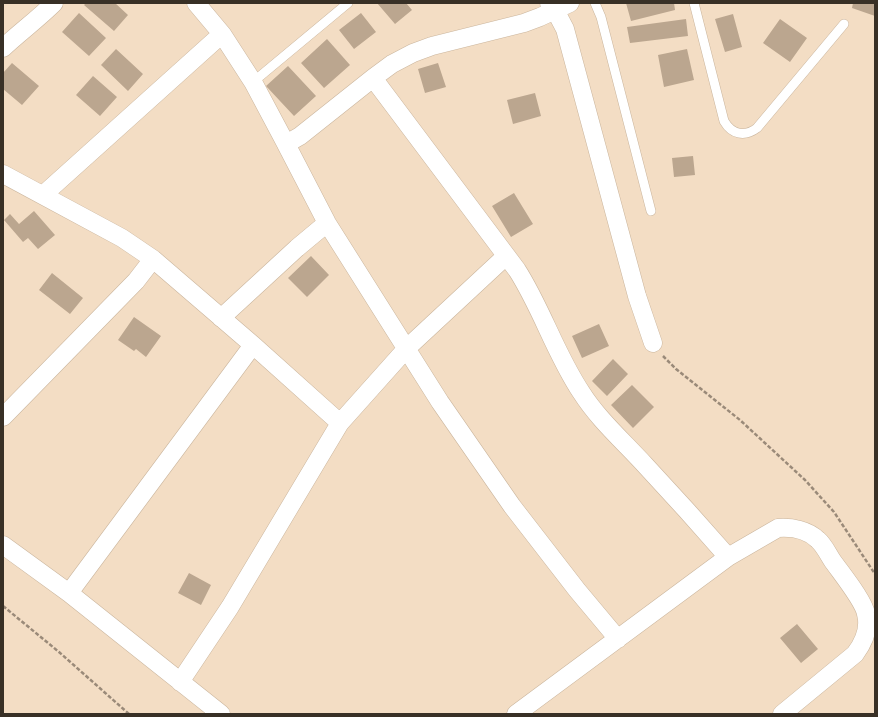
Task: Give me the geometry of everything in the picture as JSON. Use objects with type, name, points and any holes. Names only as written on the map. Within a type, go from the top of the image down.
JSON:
[{"type":"street","points":[[3,48],[21,31],[40,18],[54,3]]},
{"type":"street","points":[[196,3],[222,34],[253,82],[327,222],[440,402],[512,506],[563,572],[618,639]]},
{"type":"street","points":[[286,144],[300,136],[392,64],[413,53],[432,46],[524,23],[540,17],[558,5],[637,296],[653,343]]},
{"type":"street","points":[[43,195],[222,34]]},
{"type":"street","points":[[373,78],[528,287],[567,369],[580,392],[594,411],[670,492],[728,557]]},
{"type":"street","points":[[6,180],[43,195],[122,238],[153,259],[253,345],[340,423]]},
{"type":"street","points":[[221,318],[327,222]]},
{"type":"street","points":[[180,682],[230,607],[340,423],[407,348],[506,256]]},
{"type":"street","points":[[3,417],[136,281],[153,259]]},
{"type":"street","points":[[69,593],[253,345]]},
{"type":"street","points":[[516,714],[728,557],[778,528],[786,528],[802,531],[819,540],[864,608],[868,622],[861,647],[855,654],[782,714]]},
{"type":"street","points":[[3,545],[69,593],[221,714]]},
{"type":"lane","points":[[253,82],[348,3]]},
{"type":"lane","points":[[596,3],[601,17],[651,211]]},
{"type":"lane","points":[[694,3],[724,122],[733,132],[740,134],[752,132],[757,128],[844,24]]},
{"type":"path","points":[[653,343],[676,369],[740,420],[805,480],[834,512],[875,574]]},
{"type":"path","points":[[3,606],[59,652],[129,714]]},
{"type":"building","points":[[86,3],[115,3],[128,15],[114,31],[84,5]]},
{"type":"building","points":[[377,3],[406,3],[412,10],[395,24]]},
{"type":"building","points":[[626,3],[674,3],[675,10],[631,21]]},
{"type":"building","points":[[853,3],[875,3],[875,16],[852,8]]},
{"type":"building","points":[[79,13],[106,38],[89,56],[62,32]]},
{"type":"building","points":[[361,13],[376,32],[354,49],[339,30]]},
{"type":"building","points":[[733,14],[742,47],[725,52],[715,19]]},
{"type":"building","points":[[686,19],[688,36],[630,43],[627,27]]},
{"type":"building","points":[[780,19],[807,38],[790,62],[763,43]]},
{"type":"building","points":[[327,39],[350,65],[324,88],[301,63]]},
{"type":"building","points":[[116,49],[143,74],[128,91],[101,65]]},
{"type":"building","points":[[687,49],[694,80],[664,87],[658,55]]},
{"type":"building","points":[[12,63],[39,86],[22,105],[3,89],[3,73]]},
{"type":"building","points":[[438,63],[446,87],[425,93],[418,69]]},
{"type":"building","points":[[288,66],[316,96],[294,116],[266,86]]},
{"type":"building","points":[[93,76],[117,97],[100,116],[76,95]]},
{"type":"building","points":[[535,93],[541,116],[513,124],[507,100]]},
{"type":"building","points":[[693,156],[695,175],[674,177],[672,158]]},
{"type":"building","points":[[514,193],[533,224],[511,237],[492,206]]},
{"type":"building","points":[[34,211],[55,235],[38,249],[28,238],[23,242],[4,220],[10,214],[19,224]]},
{"type":"building","points":[[311,256],[329,275],[307,297],[288,278]]},
{"type":"building","points":[[52,273],[83,298],[70,314],[39,290]]},
{"type":"building","points":[[134,317],[161,336],[146,357],[136,349],[134,351],[118,340]]},
{"type":"building","points":[[599,324],[609,346],[582,358],[572,336]]},
{"type":"building","points":[[613,359],[628,374],[607,396],[592,381]]},
{"type":"building","points":[[632,385],[654,407],[633,428],[611,405]]},
{"type":"building","points":[[189,573],[211,585],[201,605],[178,593]]},
{"type":"building","points":[[797,624],[818,649],[801,663],[780,638]]}]
